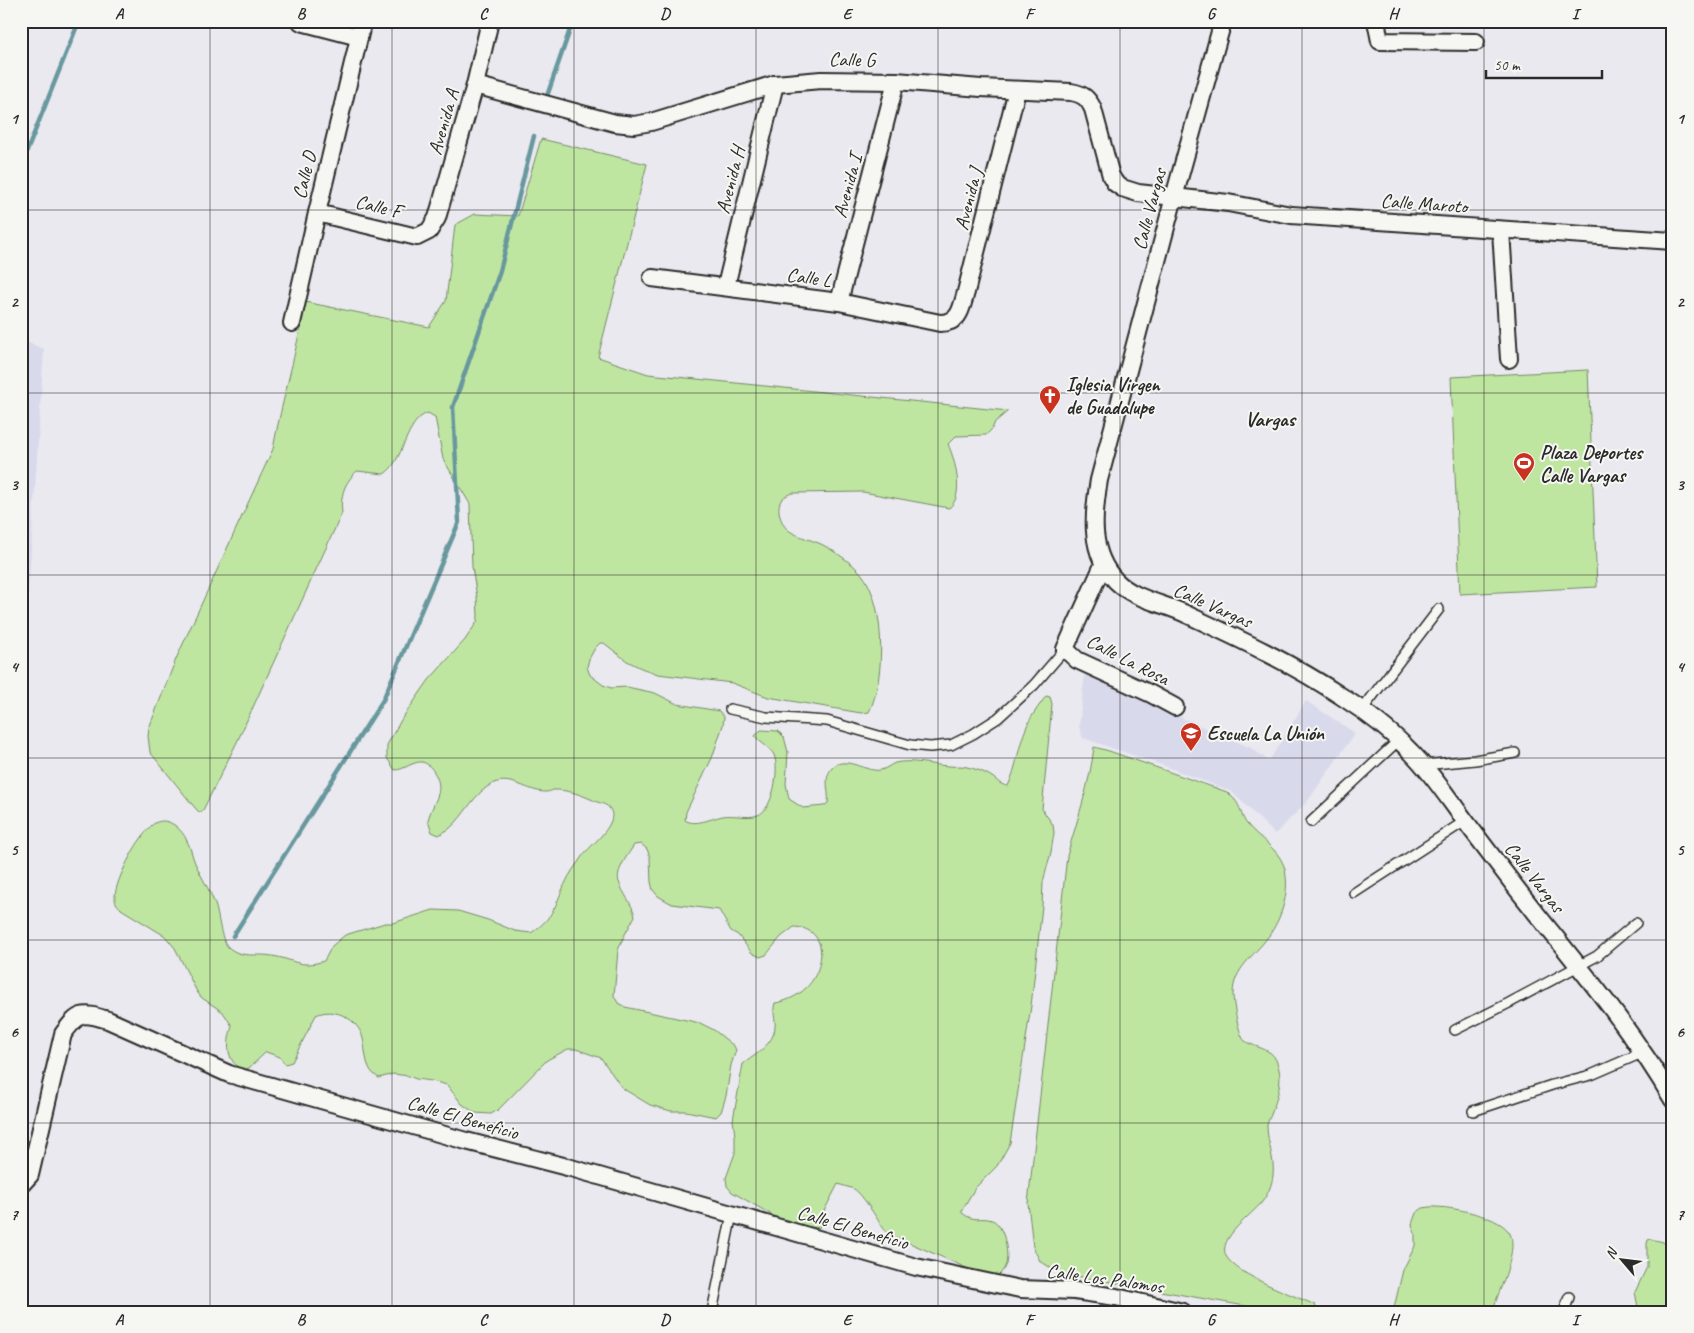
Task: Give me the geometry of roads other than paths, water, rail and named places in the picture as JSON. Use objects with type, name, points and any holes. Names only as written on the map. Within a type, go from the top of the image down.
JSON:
[{"type":"street","name":"Avenida A","points":[[430,231],[437,218],[475,85],[490,21]]},
{"type":"street","name":"Calle Vargas","points":[[1223,21],[1099,480],[1094,510],[1094,533],[1103,565],[1117,582],[1136,595],[1185,613],[1274,656],[1312,677],[1362,710],[1399,740],[1423,764],[1644,1052],[1673,1100]]},
{"type":"street","points":[[1376,21],[1380,41],[1476,42]]},
{"type":"street","points":[[302,22],[361,29]]},
{"type":"street","name":"Calle D","points":[[292,323],[316,213],[361,29]]},
{"type":"street","name":"Calle G","points":[[475,85],[614,123],[634,125],[651,122],[775,84],[821,80],[896,81],[1071,92],[1088,99],[1093,109],[1110,176],[1115,183],[1122,188],[1138,193],[1174,197]]},
{"type":"street","name":"Avenida I","points":[[839,302],[896,81]]},
{"type":"street","name":"Avenida H","points":[[726,286],[775,84]]},
{"type":"street","name":"Avenida J","points":[[957,317],[966,292],[1017,90]]},
{"type":"street","name":"Calle Maroto","points":[[1174,197],[1228,203],[1291,215],[1673,241]]},
{"type":"street","name":"Calle F","points":[[316,213],[417,237],[430,231]]},
{"type":"street","points":[[1501,230],[1509,359]]},
{"type":"street","name":"Calle L","points":[[652,278],[839,302],[940,322],[949,323],[957,317]]},
{"type":"street","name":"Calle La Rosa","points":[[1103,565],[1065,649],[1077,660],[1152,694],[1175,708]]},
{"type":"street","name":"Calle El Beneficio","points":[[21,1185],[30,1175],[63,1034],[74,1019],[88,1014],[108,1020],[230,1074],[571,1168],[916,1267],[1020,1288]]},
{"type":"street","name":"Calle Los Palomos","points":[[1020,1288],[1075,1291],[1116,1297],[1183,1312]]},
{"type":"lane","points":[[1362,710],[1440,608]]},
{"type":"lane","points":[[730,710],[766,716],[827,721],[910,745],[930,748],[950,744],[973,734],[998,718],[1034,685],[1065,649]]},
{"type":"lane","points":[[1311,822],[1399,740]]},
{"type":"lane","points":[[1423,764],[1475,760],[1515,753]]},
{"type":"lane","points":[[1354,893],[1465,821]]},
{"type":"lane","points":[[1455,1030],[1598,956],[1636,923]]},
{"type":"lane","points":[[1473,1111],[1552,1085],[1590,1075],[1644,1052]]},
{"type":"lane","points":[[712,1312],[732,1214]]},
{"type":"lane","points":[[1564,1312],[1569,1297]]},
{"type":"waterway","points":[[21,166],[79,21]]},
{"type":"waterway","points":[[547,96],[573,21]]},
{"type":"waterway","points":[[233,936],[383,700],[459,522],[453,407],[500,271],[534,136]]},
{"type":"place","name":"Iglesia Virgen de Guadalupe","points":[[1050,415]]},
{"type":"place","name":"Plaza Deportes Calle Vargas","points":[[1524,482]]},
{"type":"place","name":"Escuela La Unión","points":[[1191,752]]},
{"type":"district","name":"Vargas","points":[[1270,419]]}]
